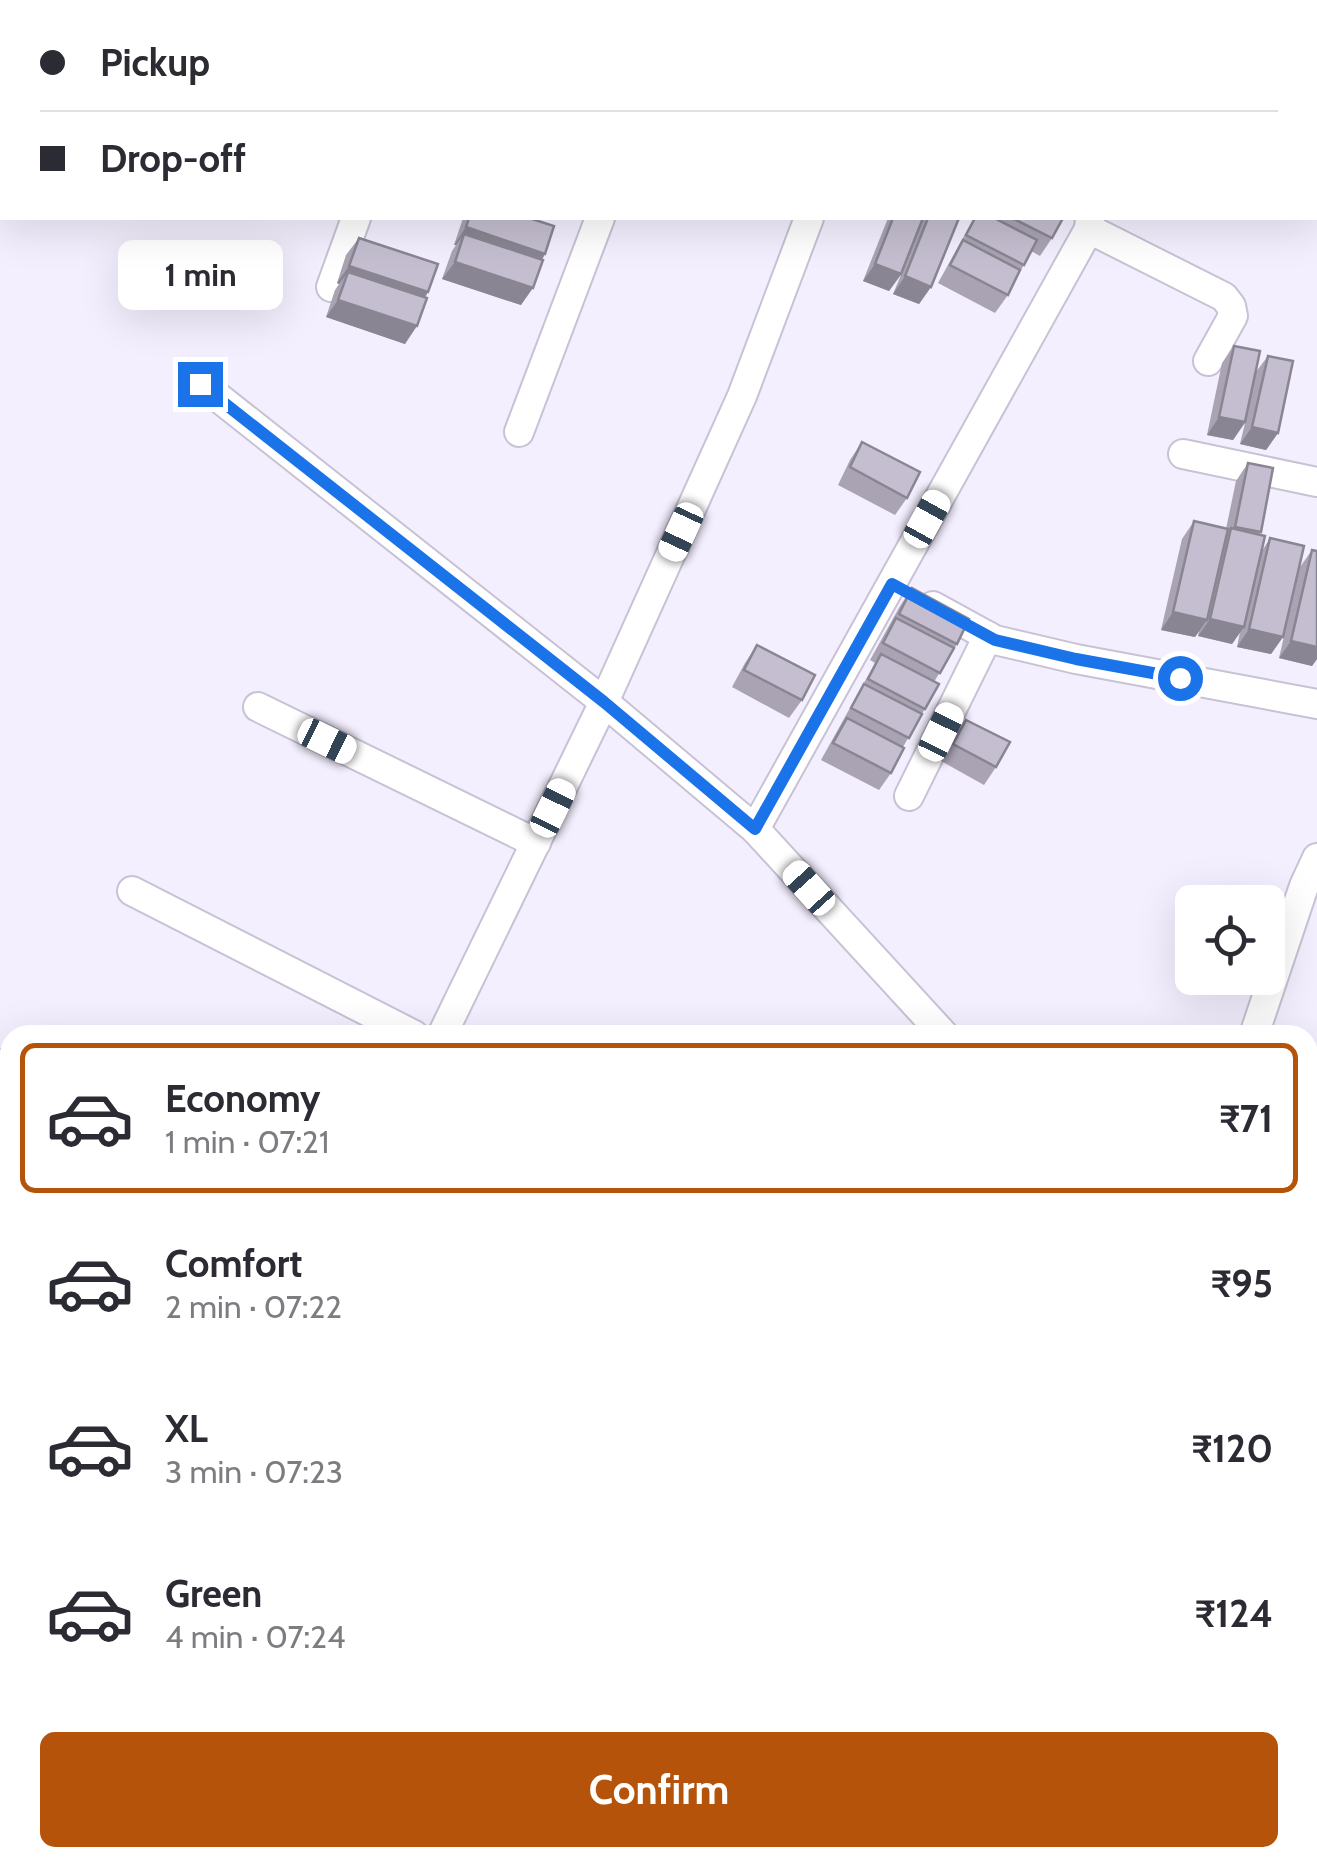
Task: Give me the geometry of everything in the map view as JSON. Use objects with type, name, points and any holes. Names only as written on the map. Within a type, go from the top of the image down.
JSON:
[{"type":"street","points":[[331,286],[355,220]]},
{"type":"street","points":[[518,432],[599,220]]},
{"type":"street","points":[[447,1025],[604,702],[742,396],[808,220]]},
{"type":"street","points":[[755,829],[1089,223],[1224,298],[1231,306],[1233,316],[1208,361]]},
{"type":"street","points":[[200,384],[604,702],[755,829],[935,1025]]},
{"type":"street","points":[[1183,454],[1317,482]]},
{"type":"street","points":[[892,584],[995,640],[1317,704]]},
{"type":"street","points":[[910,796],[988,636]]},
{"type":"street","points":[[258,707],[536,843]]},
{"type":"street","points":[[1258,1025],[1311,887],[1317,858]]},
{"type":"street","points":[[132,891],[394,1025]]},
{"type":"building","points":[[468,220],[535,220],[554,226],[545,254],[466,227]]},
{"type":"building","points":[[892,220],[922,220],[901,274],[875,264]]},
{"type":"building","points":[[927,220],[958,220],[931,287],[905,276]]},
{"type":"building","points":[[974,220],[998,220],[1037,240],[1024,265],[966,235]]},
{"type":"building","points":[[1016,220],[1062,220],[1052,238]]},
{"type":"building","points":[[464,234],[543,260],[533,288],[455,262]]},
{"type":"building","points":[[359,238],[438,264],[428,292],[349,266]]},
{"type":"building","points":[[963,240],[1020,270],[1008,295],[950,265]]},
{"type":"building","points":[[348,272],[427,298],[417,326],[338,300]]},
{"type":"building","points":[[1234,346],[1260,351],[1245,422],[1219,417]]},
{"type":"building","points":[[1268,356],[1293,361],[1278,433],[1252,427]]},
{"type":"building","points":[[862,442],[920,472],[907,498],[850,467]]},
{"type":"building","points":[[1248,463],[1273,468],[1261,532],[1235,527]]},
{"type":"building","points":[[1194,521],[1228,529],[1207,620],[1173,612]]},
{"type":"building","points":[[1231,528],[1265,536],[1244,627],[1210,619]]},
{"type":"building","points":[[1270,538],[1304,546],[1283,637],[1249,629]]},
{"type":"building","points":[[1312,550],[1317,551],[1317,647],[1291,641]]},
{"type":"building","points":[[912,588],[969,619],[957,644],[899,614]]},
{"type":"building","points":[[896,618],[954,648],[940,673],[883,643]]},
{"type":"building","points":[[757,645],[815,675],[802,700],[744,670]]},
{"type":"building","points":[[881,654],[939,684],[925,709],[868,679]]},
{"type":"building","points":[[864,684],[922,714],[909,738],[851,708]]},
{"type":"building","points":[[847,718],[904,748],[891,773],[833,743]]},
{"type":"building","points":[[966,720],[1010,742],[996,767],[953,744]]},
{"type":"route","points":[[200,384],[604,702],[755,829],[892,584],[995,640],[1180,678]]}]
